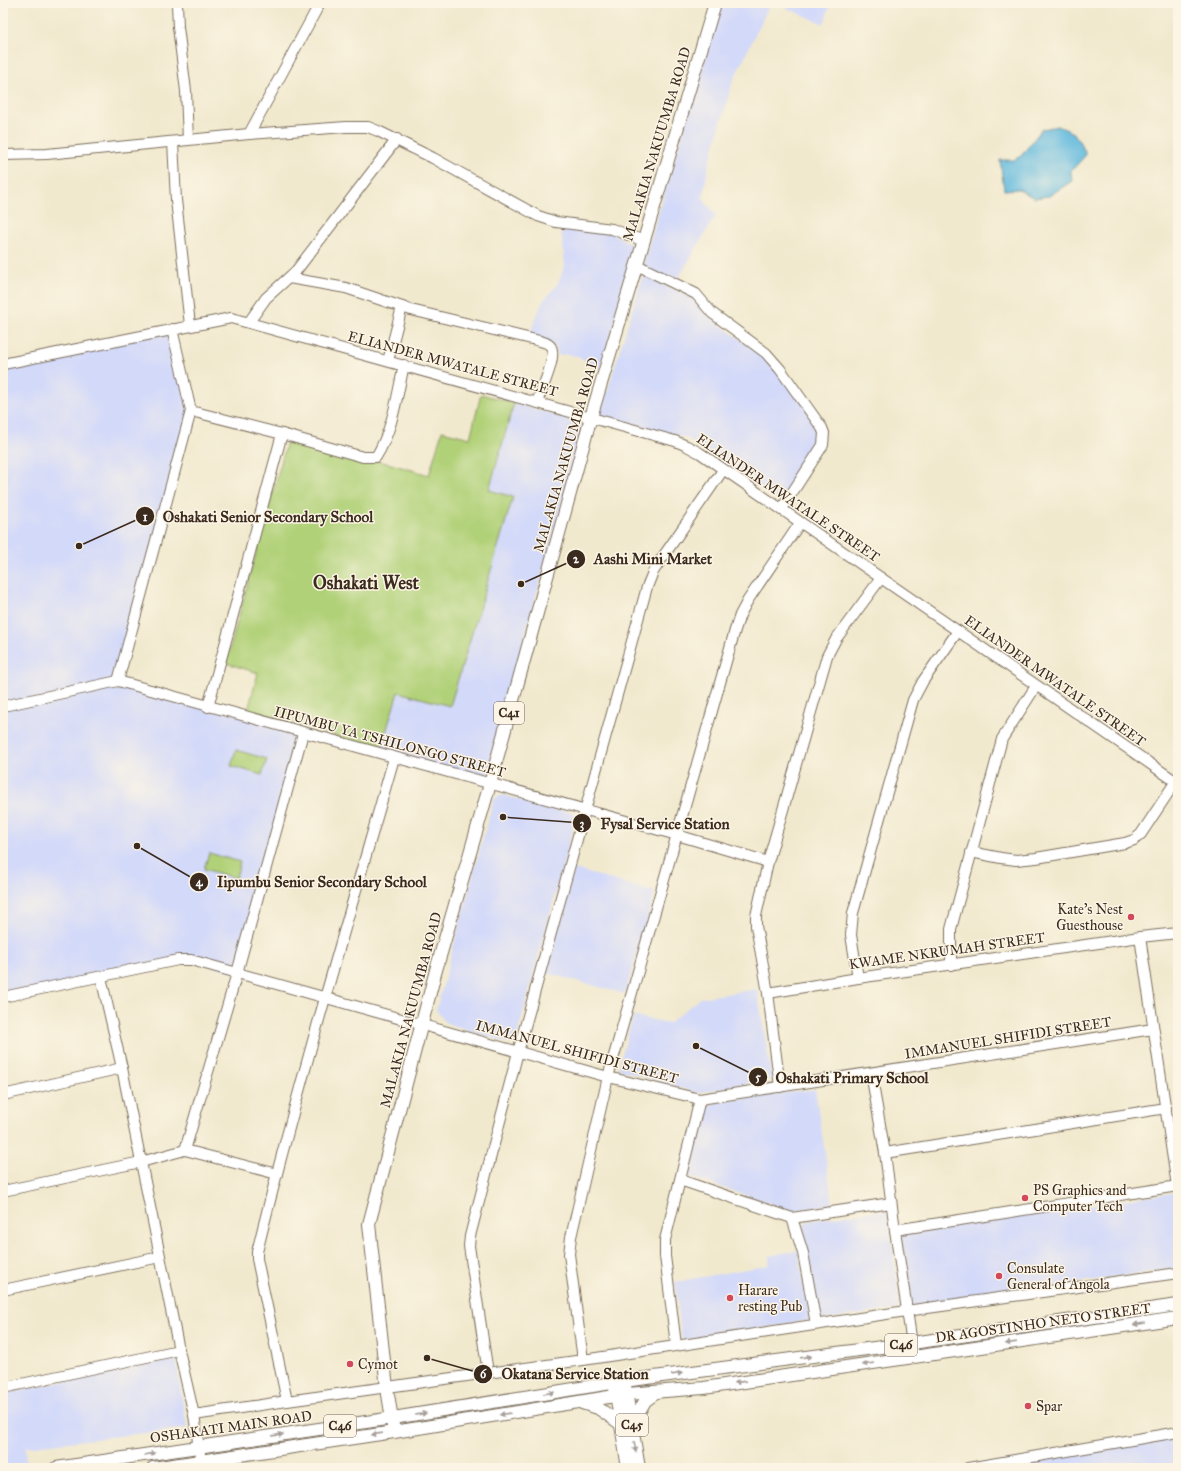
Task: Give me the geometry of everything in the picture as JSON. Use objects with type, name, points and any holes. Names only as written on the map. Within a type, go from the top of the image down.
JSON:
[{"type":"main road","name":"MALAKIA NAKUUMBA ROAD","points":[[394,1432],[369,1224],[423,1025],[436,970],[490,784],[591,417],[715,3]]},
{"type":"main road","name":"DR AGOSTINHO NETO STREET","points":[[619,1382],[912,1343],[1178,1305]]},
{"type":"main road","name":"DR AGOSTINHO NETO STREET","points":[[621,1395],[704,1388],[1178,1318]]},
{"type":"main road","name":"C45","points":[[619,1382],[626,1424],[639,1468]]},
{"type":"main road","name":"OSHAKATI MAIN ROAD","points":[[56,1468],[75,1467],[619,1382]]},
{"type":"main road","points":[[579,1402],[598,1408],[626,1424],[645,1400],[658,1391]]},
{"type":"main road","name":"OSHAKATI MAIN ROAD","points":[[153,1468],[394,1432],[621,1395]]},
{"type":"main road","name":"C45","points":[[626,1424],[628,1468]]},
{"type":"street","points":[[177,3],[178,27],[186,80],[188,140]]},
{"type":"street","points":[[249,134],[320,3]]},
{"type":"street","points":[[3,155],[47,154],[249,134],[356,127],[373,129],[397,139],[538,216],[556,222],[612,229],[644,241]]},
{"type":"street","points":[[249,322],[266,298],[296,271],[397,139]]},
{"type":"street","points":[[173,142],[176,200],[190,325]]},
{"type":"street","points":[[637,265],[696,294],[712,313],[766,353],[780,369],[822,428],[824,433],[823,445],[781,510]]},
{"type":"street","points":[[289,278],[346,288],[402,307],[548,344],[551,347],[552,352],[551,363],[537,402]]},
{"type":"street","points":[[388,361],[402,307]]},
{"type":"street","name":"ELIANDER MWATALE STREET","points":[[3,364],[190,325],[231,318],[591,417],[655,435],[687,446],[1177,782]]},
{"type":"street","points":[[118,681],[191,411],[172,329]]},
{"type":"street","points":[[191,411],[282,434],[363,457],[376,457],[384,445],[390,426],[404,365]]},
{"type":"street","points":[[208,707],[282,434]]},
{"type":"street","points":[[488,1373],[469,1246],[470,1236],[518,1052],[647,587],[653,572],[723,470]]},
{"type":"street","points":[[583,1360],[569,1246],[608,1077],[740,615],[800,523]]},
{"type":"street","points":[[780,1087],[768,993],[756,926],[756,916],[768,862],[827,656],[836,639],[881,578]]},
{"type":"street","points":[[858,978],[851,924],[853,913],[913,700],[923,681],[958,631]]},
{"type":"street","name":"IIPUMBU YA TSHILONGO STREET","points":[[3,706],[118,681],[208,707],[678,835],[768,862]]},
{"type":"street","points":[[951,965],[950,929],[1002,739],[1036,686]]},
{"type":"street","points":[[185,1150],[303,733]]},
{"type":"street","points":[[287,1401],[257,1259],[258,1252],[276,1174],[394,758]]},
{"type":"street","points":[[971,852],[1016,860],[1036,858],[1130,841],[1141,834],[1177,782]]},
{"type":"street","name":"KWAME NKRUMAH STREET","points":[[768,993],[858,978],[1140,937],[1178,933]]},
{"type":"street","points":[[895,1230],[1177,1186],[1140,937]]},
{"type":"street","name":"IMMANUEL SHIFIDI STREET","points":[[3,998],[185,960],[608,1077],[700,1099],[1154,1029]]},
{"type":"street","points":[[101,977],[122,1068],[179,1350],[194,1415],[201,1461]]},
{"type":"street","points":[[3,1095],[122,1068]]},
{"type":"street","points":[[871,1073],[885,1153],[906,1311],[914,1357]]},
{"type":"street","points":[[676,1345],[664,1248],[700,1099]]},
{"type":"street","points":[[885,1153],[1166,1108]]},
{"type":"street","points":[[3,1191],[141,1162],[185,1150],[276,1174]]},
{"type":"street","points":[[680,1180],[792,1218],[891,1203]]},
{"type":"street","points":[[792,1218],[803,1253],[816,1324]]},
{"type":"street","points":[[3,1290],[160,1257]]},
{"type":"street","points":[[194,1415],[583,1360],[906,1311],[1178,1273]]},
{"type":"street","points":[[3,1388],[179,1350]]},
{"type":"street","points":[[968,1468],[1178,1432]]},
{"type":"shaded area","points":[[722,3],[762,3],[769,6],[733,81],[708,168],[703,197],[716,215],[675,284],[642,268]]},
{"type":"shaded area","points":[[774,3],[831,3],[824,24]]},
{"type":"shaded area","points":[[561,228],[610,232],[637,250],[600,369],[576,356],[566,354],[558,356],[555,346],[529,335],[543,301],[557,285],[565,266]]},
{"type":"shaded area","points":[[643,275],[691,297],[705,313],[780,369],[824,433],[785,506],[687,438],[600,415]]},
{"type":"shaded area","points":[[172,329],[191,411],[118,681],[303,733],[237,973],[191,960],[3,997],[3,364]]},
{"type":"shaded area","points":[[514,403],[578,422],[582,427],[486,778],[381,749],[398,692],[449,706],[513,497],[489,491]]},
{"type":"shaded area","points":[[502,795],[573,813],[576,817],[516,1040],[511,1044],[446,1023],[436,1010],[494,798]]},
{"type":"shaded area","points":[[574,869],[655,892],[625,994],[546,973]]},
{"type":"shaded area","points":[[757,989],[772,1079],[697,1093],[618,1069],[633,1016],[669,1023],[700,998]]},
{"type":"shaded area","points":[[815,1089],[833,1204],[794,1211],[687,1176],[704,1108],[719,1101]]},
{"type":"shaded area","points":[[1178,1192],[1178,1268],[909,1307],[899,1233]]},
{"type":"shaded area","points":[[882,1210],[888,1213],[900,1305],[898,1309],[820,1320],[803,1227],[807,1221]]},
{"type":"shaded area","points":[[798,1250],[811,1320],[682,1341],[675,1282],[769,1265],[769,1256]]},
{"type":"shaded area","points":[[176,1359],[187,1428],[26,1447],[25,1464],[3,1468],[3,1394]]},
{"type":"shaded area","points":[[1178,1432],[1178,1468],[968,1468]]},
{"type":"green space","points":[[481,394],[514,403],[489,490],[513,497],[450,706],[398,692],[381,749],[248,710],[258,673],[226,663],[287,441],[391,464],[429,475],[442,431],[470,438]]},
{"type":"green space","points":[[236,750],[267,759],[262,775],[231,766]]},
{"type":"green space","points":[[209,853],[240,862],[236,878],[204,869]]},
{"type":"water","points":[[1058,126],[1074,133],[1085,151],[1085,156],[1071,171],[1072,181],[1049,196],[1034,198],[1019,189],[1004,190],[1000,160],[1014,160],[1021,156],[1042,129]]},
{"type":"place","name":"Oshakati Senior Secondary School","points":[[79,546]]},
{"type":"place","name":"Aashi Mini Market","points":[[521,584]]},
{"type":"place","name":"Fysal Service Station","points":[[503,817]]},
{"type":"place","name":"Iipumbu Senior Secondary School","points":[[137,846]]},
{"type":"place","name":"Kate's Nest Guesthouse","points":[[1131,917]]},
{"type":"place","name":"Oshakati Primary School","points":[[696,1046]]},
{"type":"place","name":"PS Graphics and Computer Tech","points":[[1025,1198]]},
{"type":"place","name":"Consulate General of Angola","points":[[999,1276]]},
{"type":"place","name":"Harare resting Pub","points":[[730,1298]]},
{"type":"place","name":"Okatana Service Station","points":[[427,1358]]},
{"type":"place","name":"Cymot","points":[[350,1364]]},
{"type":"place","name":"Spar","points":[[1028,1406]]},
{"type":"district","name":"Oshakati West","points":[[366,583]]}]
